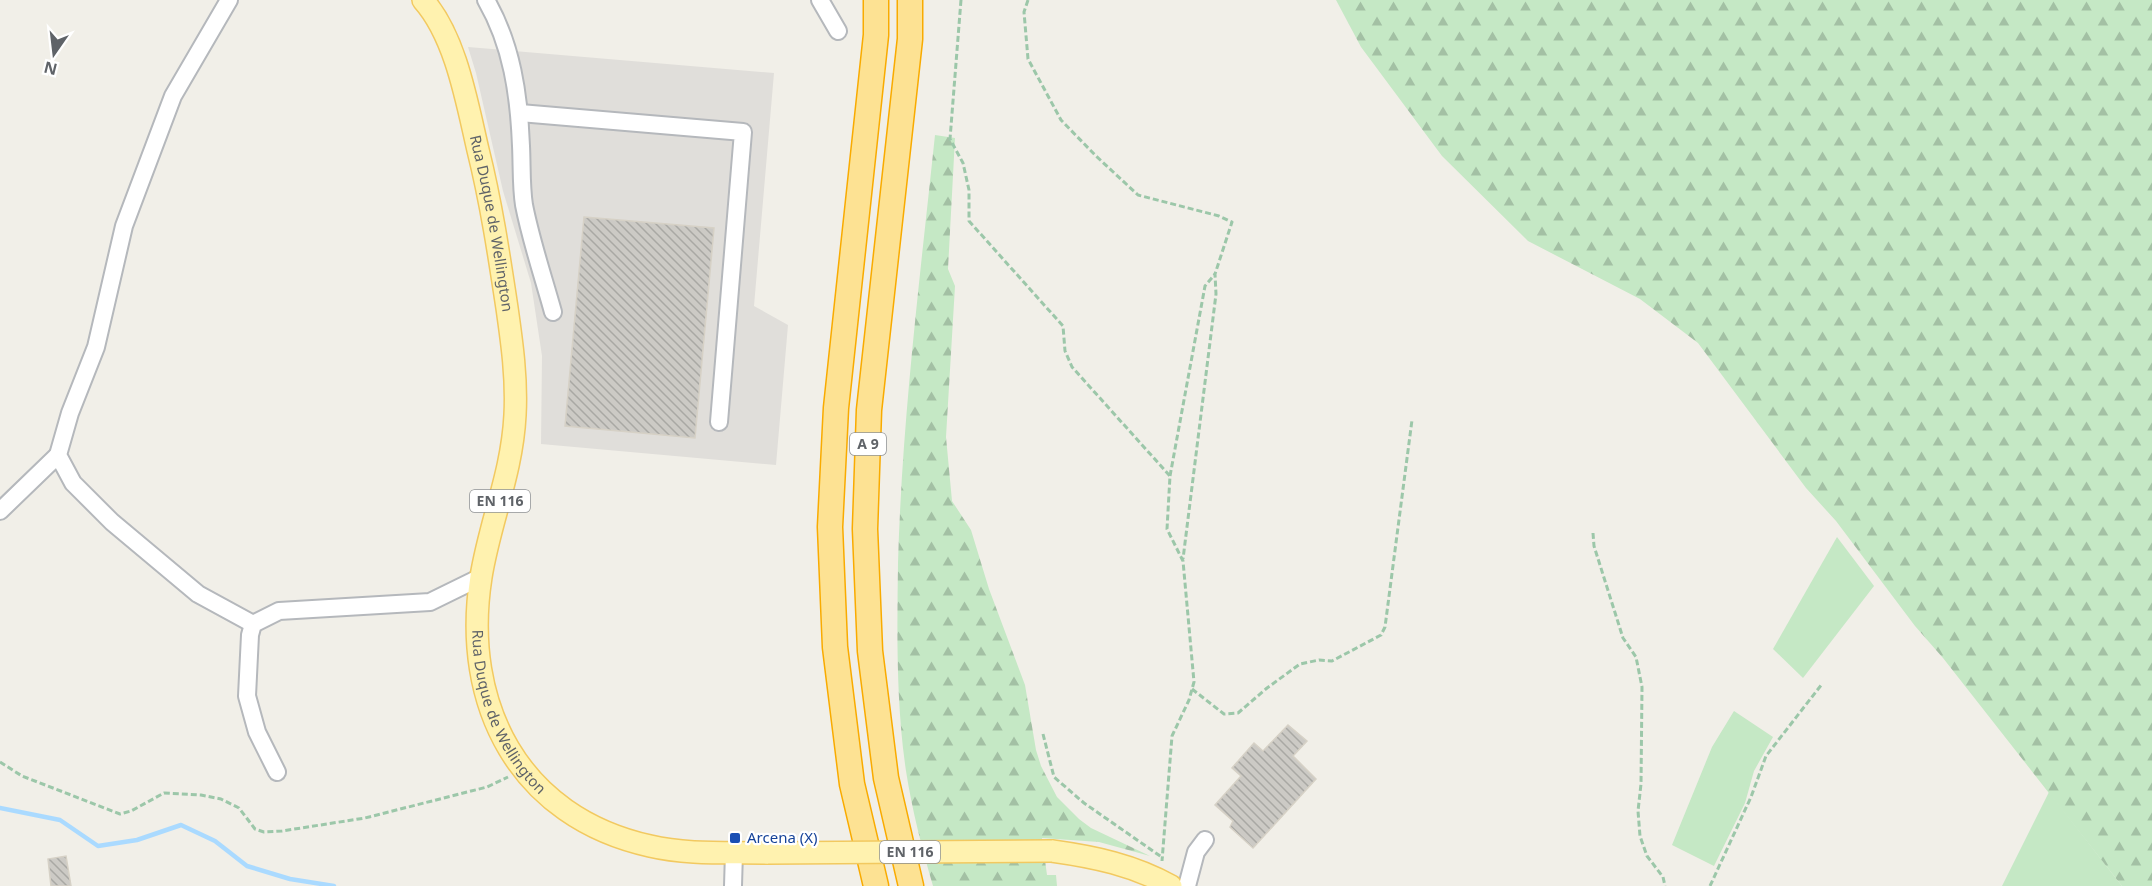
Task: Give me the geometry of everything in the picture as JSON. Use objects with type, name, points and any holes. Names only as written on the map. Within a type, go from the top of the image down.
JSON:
[{"type":"highway","name":"A 9","points":[[876,0],[876,35],[836,408],[830,527],[835,647],[852,784],[876,886]]},
{"type":"highway","name":"A 9","points":[[910,0],[910,39],[869,410],[865,529],[870,651],[880,732],[886,778],[911,886]]},
{"type":"main road","name":"Rua Duque de Wellington","points":[[423,0],[437,19],[447,41],[473,127],[497,243],[513,360],[515,411],[513,443],[506,481],[481,577],[477,623],[479,665],[484,691],[507,748],[523,770],[550,798],[580,820],[616,837],[652,847],[685,851],[768,853],[1052,851],[1112,861],[1147,873],[1165,883]]},
{"type":"street","points":[[0,512],[58,455],[70,413],[96,347],[124,226],[173,96],[229,0]]},
{"type":"street","points":[[486,0],[506,42],[514,75],[520,113],[524,204],[553,312]]},
{"type":"street","points":[[820,0],[838,31]]},
{"type":"street","points":[[520,113],[743,132],[719,422]]},
{"type":"street","points":[[58,455],[73,483],[112,522],[198,594],[253,624]]},
{"type":"street","points":[[277,772],[257,732],[247,696],[250,635],[253,624],[279,611],[429,602],[481,577]]},
{"type":"street","points":[[1187,886],[1196,852],[1205,840]]},
{"type":"street","points":[[733,886],[734,852]]},
{"type":"path","points":[[962,0],[950,139],[963,163],[969,190],[969,221],[1063,326],[1065,351],[1072,367],[1170,476]]},
{"type":"path","points":[[1028,0],[1024,12],[1029,59],[1060,120],[1138,195],[1220,216],[1232,222],[1215,274],[1216,294],[1183,561],[1194,682],[1189,700],[1172,736],[1163,858],[1165,883]]},
{"type":"path","points":[[1183,561],[1167,528],[1170,476],[1205,286],[1215,274]]},
{"type":"path","points":[[1192,689],[1224,714],[1238,713],[1300,664],[1319,660],[1332,661],[1381,635],[1385,627],[1412,420]]},
{"type":"path","points":[[1593,533],[1594,546],[1623,638],[1636,657],[1642,687],[1641,784],[1638,812],[1640,836],[1647,856],[1663,877],[1665,886]]},
{"type":"path","points":[[1710,886],[1751,797],[1766,756],[1822,684]]},
{"type":"path","points":[[1043,734],[1054,777],[1084,803],[1163,858]]},
{"type":"path","points":[[0,762],[22,776],[120,814],[131,812],[164,794],[201,795],[221,799],[239,808],[255,829],[264,832],[365,818],[487,787],[523,770]]},
{"type":"shaded area","points":[[468,47],[774,73],[754,306],[788,325],[776,465],[541,444],[542,356],[531,283],[503,191]]},
{"type":"green space","points":[[1336,0],[2152,0],[2152,886],[2122,886],[1943,658],[1915,626],[1836,521],[1806,488],[1698,343],[1640,299],[1528,241],[1442,156],[1361,47]]},
{"type":"green space","points":[[935,135],[955,138],[948,269],[955,286],[946,437],[952,501],[971,530],[989,589],[1025,685],[1036,750],[1041,766],[1057,797],[1091,828],[1150,856],[1099,842],[1042,838],[1047,875],[1056,875],[1057,886],[933,886],[906,771],[900,720],[898,668],[900,509],[912,349]]},
{"type":"green space","points":[[1837,537],[1874,586],[1803,678],[1773,649]]},
{"type":"green space","points":[[1734,711],[1773,737],[1754,771],[1745,803],[1714,866],[1672,845],[1712,747]]},
{"type":"green space","points":[[2049,792],[2118,881],[2122,886],[2002,886]]},
{"type":"building","points":[[584,217],[714,228],[695,438],[565,426]]},
{"type":"building","points":[[1288,725],[1307,741],[1293,756],[1316,779],[1253,848],[1230,827],[1233,821],[1215,805],[1241,776],[1232,768],[1254,743],[1263,751]]},
{"type":"building","points":[[66,856],[71,886],[51,886],[48,859]]},
{"type":"waterway","points":[[0,808],[60,820],[98,846],[137,840],[181,825],[215,841],[247,866],[290,879],[334,886]]},
{"type":"place","name":"Arcena (X)","points":[[735,838]]}]
